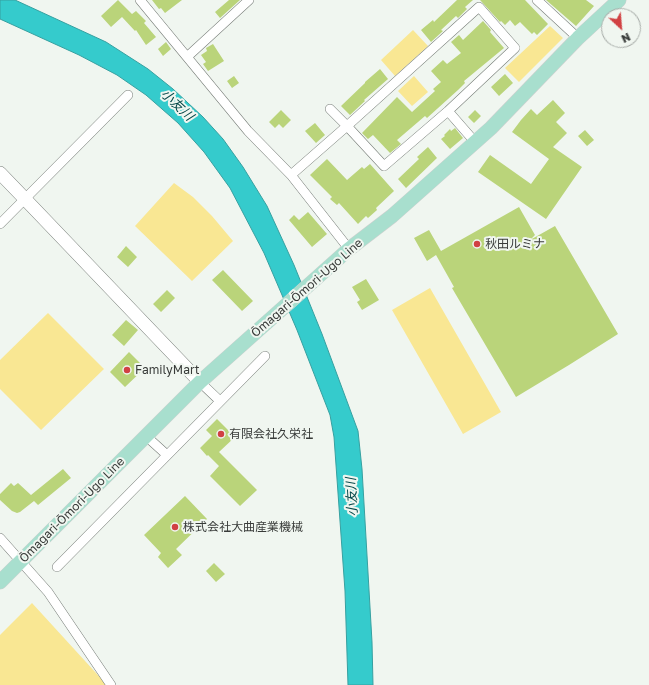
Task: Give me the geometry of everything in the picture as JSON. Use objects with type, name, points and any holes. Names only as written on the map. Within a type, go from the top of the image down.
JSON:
[{"type":"main road","name":"Ōmagari-Ōmori-Ugo Line","points":[[4,578],[200,382],[349,250],[392,216],[491,128],[578,38],[620,0]]},
{"type":"street","points":[[140,0],[248,131],[291,175],[349,250]]},
{"type":"street","points":[[187,56],[249,0]]},
{"type":"street","points":[[537,0],[578,38]]},
{"type":"street","points":[[291,175],[347,126],[476,4],[515,48],[448,111],[384,166],[347,126],[330,109]]},
{"type":"street","points":[[0,224],[128,95]]},
{"type":"street","points":[[448,111],[474,142]]},
{"type":"street","points":[[0,173],[220,401]]},
{"type":"street","points":[[57,567],[265,356]]},
{"type":"street","points":[[146,436],[167,455]]},
{"type":"street","points":[[0,538],[48,592],[112,685]]},
{"type":"shaded area","points":[[550,26],[563,38],[519,82],[505,68]]},
{"type":"shaded area","points":[[413,30],[428,46],[395,76],[381,60]]},
{"type":"shaded area","points":[[414,76],[428,92],[412,106],[398,91]]},
{"type":"shaded area","points":[[174,183],[193,197],[212,216],[233,241],[192,281],[135,226]]},
{"type":"shaded area","points":[[430,288],[501,412],[463,434],[392,310]]},
{"type":"shaded area","points":[[48,313],[104,369],[41,430],[0,389],[0,360]]},
{"type":"shaded area","points":[[32,603],[107,685],[0,685],[0,635]]},
{"type":"water","name":"小友川","points":[[0,0],[15,0],[106,42],[148,69],[173,89],[203,117],[223,139],[243,167],[267,206],[294,265],[322,334],[358,431],[362,469],[373,685],[348,685],[345,591],[334,437],[330,415],[297,330],[264,253],[230,188],[204,152],[178,123],[146,95],[117,75],[79,55],[0,19]]},
{"type":"building","points":[[118,0],[132,14],[136,11],[146,21],[144,23],[156,37],[146,45],[136,30],[135,31],[122,17],[111,27],[101,16]]},
{"type":"building","points":[[152,0],[182,0],[165,13],[161,8],[159,9]]},
{"type":"building","points":[[229,0],[240,0],[220,18],[215,12]]},
{"type":"building","points":[[457,0],[473,0],[465,7],[467,9],[458,18],[456,16],[431,42],[421,30],[433,20],[434,22]]},
{"type":"building","points":[[480,0],[525,0],[548,24],[537,35],[534,32],[532,34],[520,22],[515,26],[510,20],[505,25],[501,21],[500,22]]},
{"type":"building","points":[[546,0],[586,0],[594,6],[576,26]]},
{"type":"building","points":[[483,21],[491,30],[490,32],[504,48],[464,81],[465,83],[458,90],[427,118],[425,116],[397,140],[401,144],[390,153],[373,135],[368,139],[362,133],[397,97],[412,112],[435,91],[433,89],[441,82],[431,71],[443,60],[447,64],[461,53],[451,42],[459,35],[463,40]]},
{"type":"building","points":[[166,42],[171,49],[163,56],[158,49]]},
{"type":"building","points":[[213,44],[224,61],[208,71],[203,64],[206,62],[201,55],[207,51],[206,48]]},
{"type":"building","points":[[380,69],[388,79],[364,100],[365,101],[350,115],[341,106]]},
{"type":"building","points":[[505,74],[513,83],[499,96],[491,87]]},
{"type":"building","points":[[234,76],[239,83],[232,88],[227,81]]},
{"type":"building","points":[[553,100],[565,113],[556,122],[567,133],[553,147],[582,167],[546,219],[478,172],[490,155],[531,184],[549,159],[512,132],[531,109],[537,115]]},
{"type":"building","points":[[281,110],[291,120],[283,128],[279,124],[275,128],[269,122]]},
{"type":"building","points":[[475,110],[481,116],[474,123],[468,117]]},
{"type":"building","points":[[315,123],[325,135],[316,143],[305,131]]},
{"type":"building","points":[[455,128],[463,138],[450,149],[441,139],[450,129],[451,131]]},
{"type":"building","points":[[585,130],[594,140],[587,146],[578,136]]},
{"type":"building","points":[[428,147],[437,158],[406,188],[398,179],[419,159],[417,157]]},
{"type":"building","points":[[327,159],[347,180],[362,167],[364,169],[370,164],[394,191],[376,208],[377,210],[368,218],[366,216],[358,224],[339,203],[337,205],[330,199],[332,197],[310,175]]},
{"type":"building","points":[[519,207],[535,235],[530,240],[555,226],[618,334],[516,397],[452,288],[454,287],[436,255],[427,261],[414,238],[429,230],[441,251]]},
{"type":"building","points":[[308,212],[327,234],[312,247],[289,220],[294,215],[299,220]]},
{"type":"building","points":[[126,246],[137,257],[128,267],[117,257]]},
{"type":"building","points":[[223,270],[253,301],[242,311],[212,280]]},
{"type":"building","points":[[366,279],[379,300],[362,310],[357,302],[360,300],[352,287]]},
{"type":"building","points":[[167,290],[175,298],[161,312],[153,304]]},
{"type":"building","points":[[126,320],[138,330],[124,346],[112,335]]},
{"type":"building","name":"FamilyMart","points":[[129,352],[145,368],[125,387],[110,372]]},
{"type":"building","points":[[217,419],[235,437],[219,452],[257,490],[240,506],[210,476],[219,466],[200,448],[212,436],[206,430]]},
{"type":"building","points":[[63,469],[71,478],[38,505],[34,501],[17,513],[12,511],[0,500],[0,494],[11,483],[14,486],[18,483],[31,495]]},
{"type":"building","name":"株式会社大曲産業機械","points":[[185,496],[207,519],[176,549],[182,555],[168,568],[158,557],[161,553],[144,535]]},
{"type":"building","points":[[214,563],[225,574],[216,582],[206,571]]},
{"type":"place","name":"秋田ルミナ","points":[[477,244]]},
{"type":"place","name":"FamilyMart","points":[[127,370]]},
{"type":"place","name":"有限会社久栄社","points":[[221,434]]},
{"type":"place","name":"株式会社大曲産業機械","points":[[175,527]]}]
